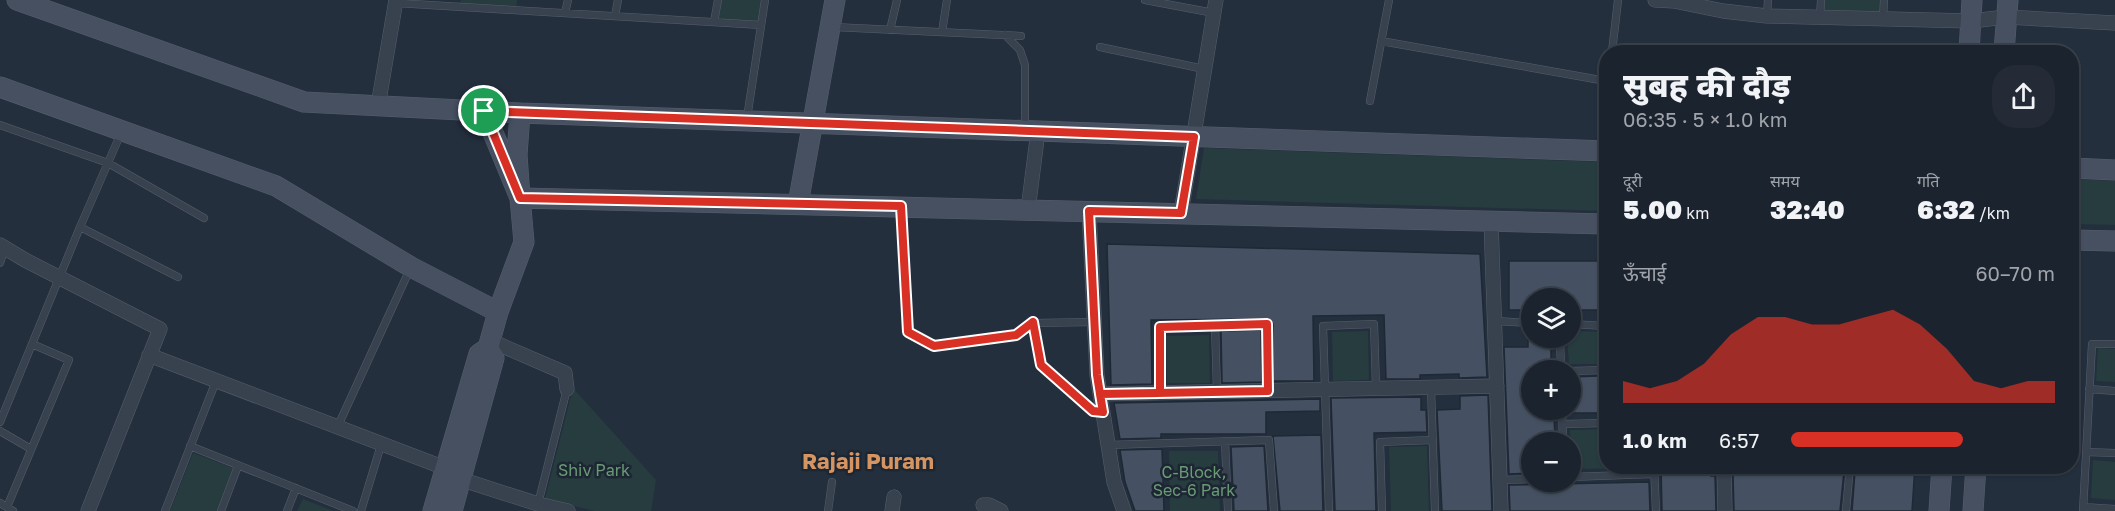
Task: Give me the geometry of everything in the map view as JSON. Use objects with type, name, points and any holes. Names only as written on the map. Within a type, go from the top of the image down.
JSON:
[{"type":"street","points":[[17,0],[304,102],[747,121],[1599,151]]},
{"type":"street","points":[[798,204],[835,0]]},
{"type":"street","points":[[1654,0],[1674,1],[1723,11],[1767,16],[1971,21],[2007,8],[2115,23]]},
{"type":"street","points":[[1969,45],[1972,0]]},
{"type":"street","points":[[378,106],[396,2]]},
{"type":"street","points":[[1181,213],[1215,7]]},
{"type":"street","points":[[2004,45],[2007,8]]},
{"type":"street","points":[[0,87],[276,186],[411,267],[498,312]]},
{"type":"street","points":[[484,111],[520,198]]},
{"type":"street","points":[[433,511],[452,474],[494,358],[490,344],[498,312],[524,242],[517,155],[520,112]]},
{"type":"street","points":[[1028,210],[1032,131]]},
{"type":"street","points":[[2079,168],[2115,170]]},
{"type":"street","points":[[520,198],[1599,224]]},
{"type":"street","points":[[1089,211],[1097,375],[1114,482],[1124,511]]},
{"type":"street","points":[[1491,221],[1502,511]]},
{"type":"street","points":[[2079,240],[2115,241]]},
{"type":"street","points":[[3,247],[160,329],[87,511]]},
{"type":"street","points":[[490,344],[565,373],[567,389]]},
{"type":"street","points":[[150,356],[452,474],[544,507],[568,511]]},
{"type":"street","points":[[1100,394],[1497,386]]},
{"type":"street","points":[[452,474],[452,511]]},
{"type":"street","points":[[1724,474],[1725,511]]},
{"type":"street","points":[[1939,511],[1941,474]]},
{"type":"street","points":[[1973,511],[1975,474]]},
{"type":"street","points":[[983,506],[1001,511]]},
{"type":"lane","points":[[518,10],[519,0]]},
{"type":"lane","points":[[565,13],[568,0]]},
{"type":"lane","points":[[615,16],[618,0]]},
{"type":"lane","points":[[714,22],[718,0]]},
{"type":"lane","points":[[747,121],[765,0]]},
{"type":"lane","points":[[890,30],[897,0]]},
{"type":"lane","points":[[942,32],[947,0]]},
{"type":"lane","points":[[1145,0],[1215,7]]},
{"type":"lane","points":[[1370,101],[1389,0]]},
{"type":"lane","points":[[1613,45],[1618,0]]},
{"type":"lane","points":[[1767,16],[1768,0]]},
{"type":"lane","points":[[1820,17],[1821,0]]},
{"type":"lane","points":[[1883,19],[1884,0]]},
{"type":"lane","points":[[396,2],[458,3],[518,10],[761,25]]},
{"type":"lane","points":[[830,27],[1021,36]]},
{"type":"lane","points":[[1005,35],[1020,50],[1025,65],[1032,131]]},
{"type":"lane","points":[[1381,41],[1599,80]]},
{"type":"lane","points":[[1100,47],[1204,69]]},
{"type":"lane","points":[[0,125],[108,163],[204,218]]},
{"type":"lane","points":[[0,422],[122,131]]},
{"type":"lane","points":[[901,206],[908,332],[934,346],[1016,335],[1033,322],[1094,322]]},
{"type":"lane","points":[[80,227],[178,277]]},
{"type":"lane","points":[[0,263],[3,247]]},
{"type":"lane","points":[[337,428],[411,267]]},
{"type":"lane","points":[[1495,321],[1521,322]]},
{"type":"lane","points":[[1033,322],[1041,365],[1093,411],[1103,412]]},
{"type":"lane","points":[[1160,393],[1160,327],[1267,324],[1268,391]]},
{"type":"lane","points":[[1329,511],[1323,326],[1374,324],[1376,388]]},
{"type":"lane","points":[[1215,325],[1217,392]]},
{"type":"lane","points":[[1581,325],[1599,326]]},
{"type":"lane","points":[[0,503],[10,509],[69,360],[32,344]]},
{"type":"lane","points":[[2115,344],[2092,344],[2083,509],[2115,509]]},
{"type":"lane","points":[[1581,371],[1599,370]]},
{"type":"lane","points":[[165,511],[216,381]]},
{"type":"lane","points":[[1431,387],[1436,511]]},
{"type":"lane","points":[[544,507],[567,389]]},
{"type":"lane","points":[[2090,389],[2115,390]]},
{"type":"lane","points":[[1563,420],[1563,432]]},
{"type":"lane","points":[[1563,424],[1599,423]]},
{"type":"lane","points":[[0,431],[32,449]]},
{"type":"lane","points":[[1108,445],[1269,440],[1274,511]]},
{"type":"lane","points":[[1382,511],[1380,442],[1433,440]]},
{"type":"lane","points":[[1226,441],[1228,511]]},
{"type":"lane","points":[[361,511],[381,445]]},
{"type":"lane","points":[[190,446],[353,511]]},
{"type":"lane","points":[[2086,452],[2115,453]]},
{"type":"lane","points":[[221,511],[238,466]]},
{"type":"lane","points":[[1581,476],[1606,474]]},
{"type":"lane","points":[[1654,474],[1656,511]]},
{"type":"lane","points":[[1846,511],[1849,474]]},
{"type":"lane","points":[[1500,480],[1521,479]]},
{"type":"lane","points":[[828,511],[832,482]]},
{"type":"lane","points":[[287,511],[296,488]]},
{"type":"green space","points":[[461,0],[517,0],[516,9],[460,5]]},
{"type":"green space","points":[[720,0],[763,0],[760,23],[716,20]]},
{"type":"green space","points":[[1823,0],[1882,0],[1882,17],[1822,15]]},
{"type":"green space","points":[[1204,148],[1599,162],[1599,211],[1196,199]]},
{"type":"green space","points":[[2079,179],[2115,181],[2115,225],[2079,224]]},
{"type":"green space","points":[[1368,331],[1369,380],[1333,381],[1332,332]]},
{"type":"green space","points":[[1581,331],[1599,332],[1599,364],[1581,364],[1581,360],[1569,360],[1568,348],[1581,348]]},
{"type":"green space","points":[[1209,335],[1210,383],[1167,383],[1166,336]]},
{"type":"green space","points":[[2098,348],[2115,349],[2115,382],[2096,381]]},
{"type":"green space","name":"Shiv Park","points":[[573,388],[656,480],[651,511],[595,511],[545,499]]},
{"type":"green space","points":[[1599,429],[1599,469],[1581,469],[1581,432],[1570,432],[1570,430]]},
{"type":"green space","points":[[1427,446],[1429,511],[1391,511],[1389,447]]},
{"type":"green space","name":"C-Block, Sec-6 Park","points":[[1169,451],[1218,451],[1220,511],[1170,511]]},
{"type":"green space","points":[[193,453],[233,468],[217,511],[170,511]]},
{"type":"green space","points":[[2093,460],[2115,462],[2115,500],[2091,498]]},
{"type":"green space","points":[[303,499],[333,511],[297,511]]},
{"type":"building","points":[[1107,244],[1480,254],[1487,377],[1459,378],[1459,374],[1420,375],[1420,379],[1386,379],[1384,315],[1313,316],[1314,381],[1273,381],[1273,324],[1269,319],[1151,320],[1152,384],[1111,385]]},
{"type":"building","points":[[1509,261],[1599,261],[1599,310],[1581,310],[1581,288],[1521,288],[1521,310],[1509,310]]},
{"type":"building","points":[[1261,330],[1262,382],[1222,383],[1221,331]]},
{"type":"building","points":[[1504,347],[1551,348],[1551,360],[1521,360],[1521,420],[1554,420],[1555,432],[1521,432],[1521,473],[1509,474]]},
{"type":"building","points":[[1599,376],[1599,413],[1581,413],[1581,377]]},
{"type":"building","points":[[1488,395],[1492,511],[1442,511],[1437,410],[1460,409],[1460,396]]},
{"type":"building","points":[[1421,397],[1421,410],[1426,410],[1427,432],[1374,433],[1376,511],[1335,511],[1331,398]]},
{"type":"building","points":[[1320,399],[1320,411],[1266,412],[1266,434],[1161,434],[1161,438],[1120,439],[1114,403]]},
{"type":"building","points":[[1321,435],[1323,511],[1280,511],[1273,436]]},
{"type":"building","points":[[1264,446],[1268,511],[1234,511],[1231,447]]},
{"type":"building","points":[[1162,449],[1164,511],[1135,511],[1125,482],[1120,450]]},
{"type":"building","points":[[1661,474],[1711,474],[1715,476],[1716,511],[1662,511]]},
{"type":"building","points":[[1844,474],[1840,511],[1734,511],[1733,475]]},
{"type":"building","points":[[1855,474],[1914,474],[1912,511],[1852,511]]},
{"type":"building","points":[[1649,482],[1650,511],[1510,511],[1509,485],[1521,485],[1521,492],[1581,492],[1581,483]]},
{"type":"district","name":"Rajaji Puram","points":[[868,460]]},
{"type":"route","points":[[484,111],[520,198],[901,206],[908,332],[934,346],[1016,335],[1033,322],[1041,365],[1093,411],[1103,412],[1100,394],[1268,391],[1267,324],[1160,327],[1160,393],[1100,394],[1097,375],[1089,211],[1181,213],[1194,137],[484,111]]}]
